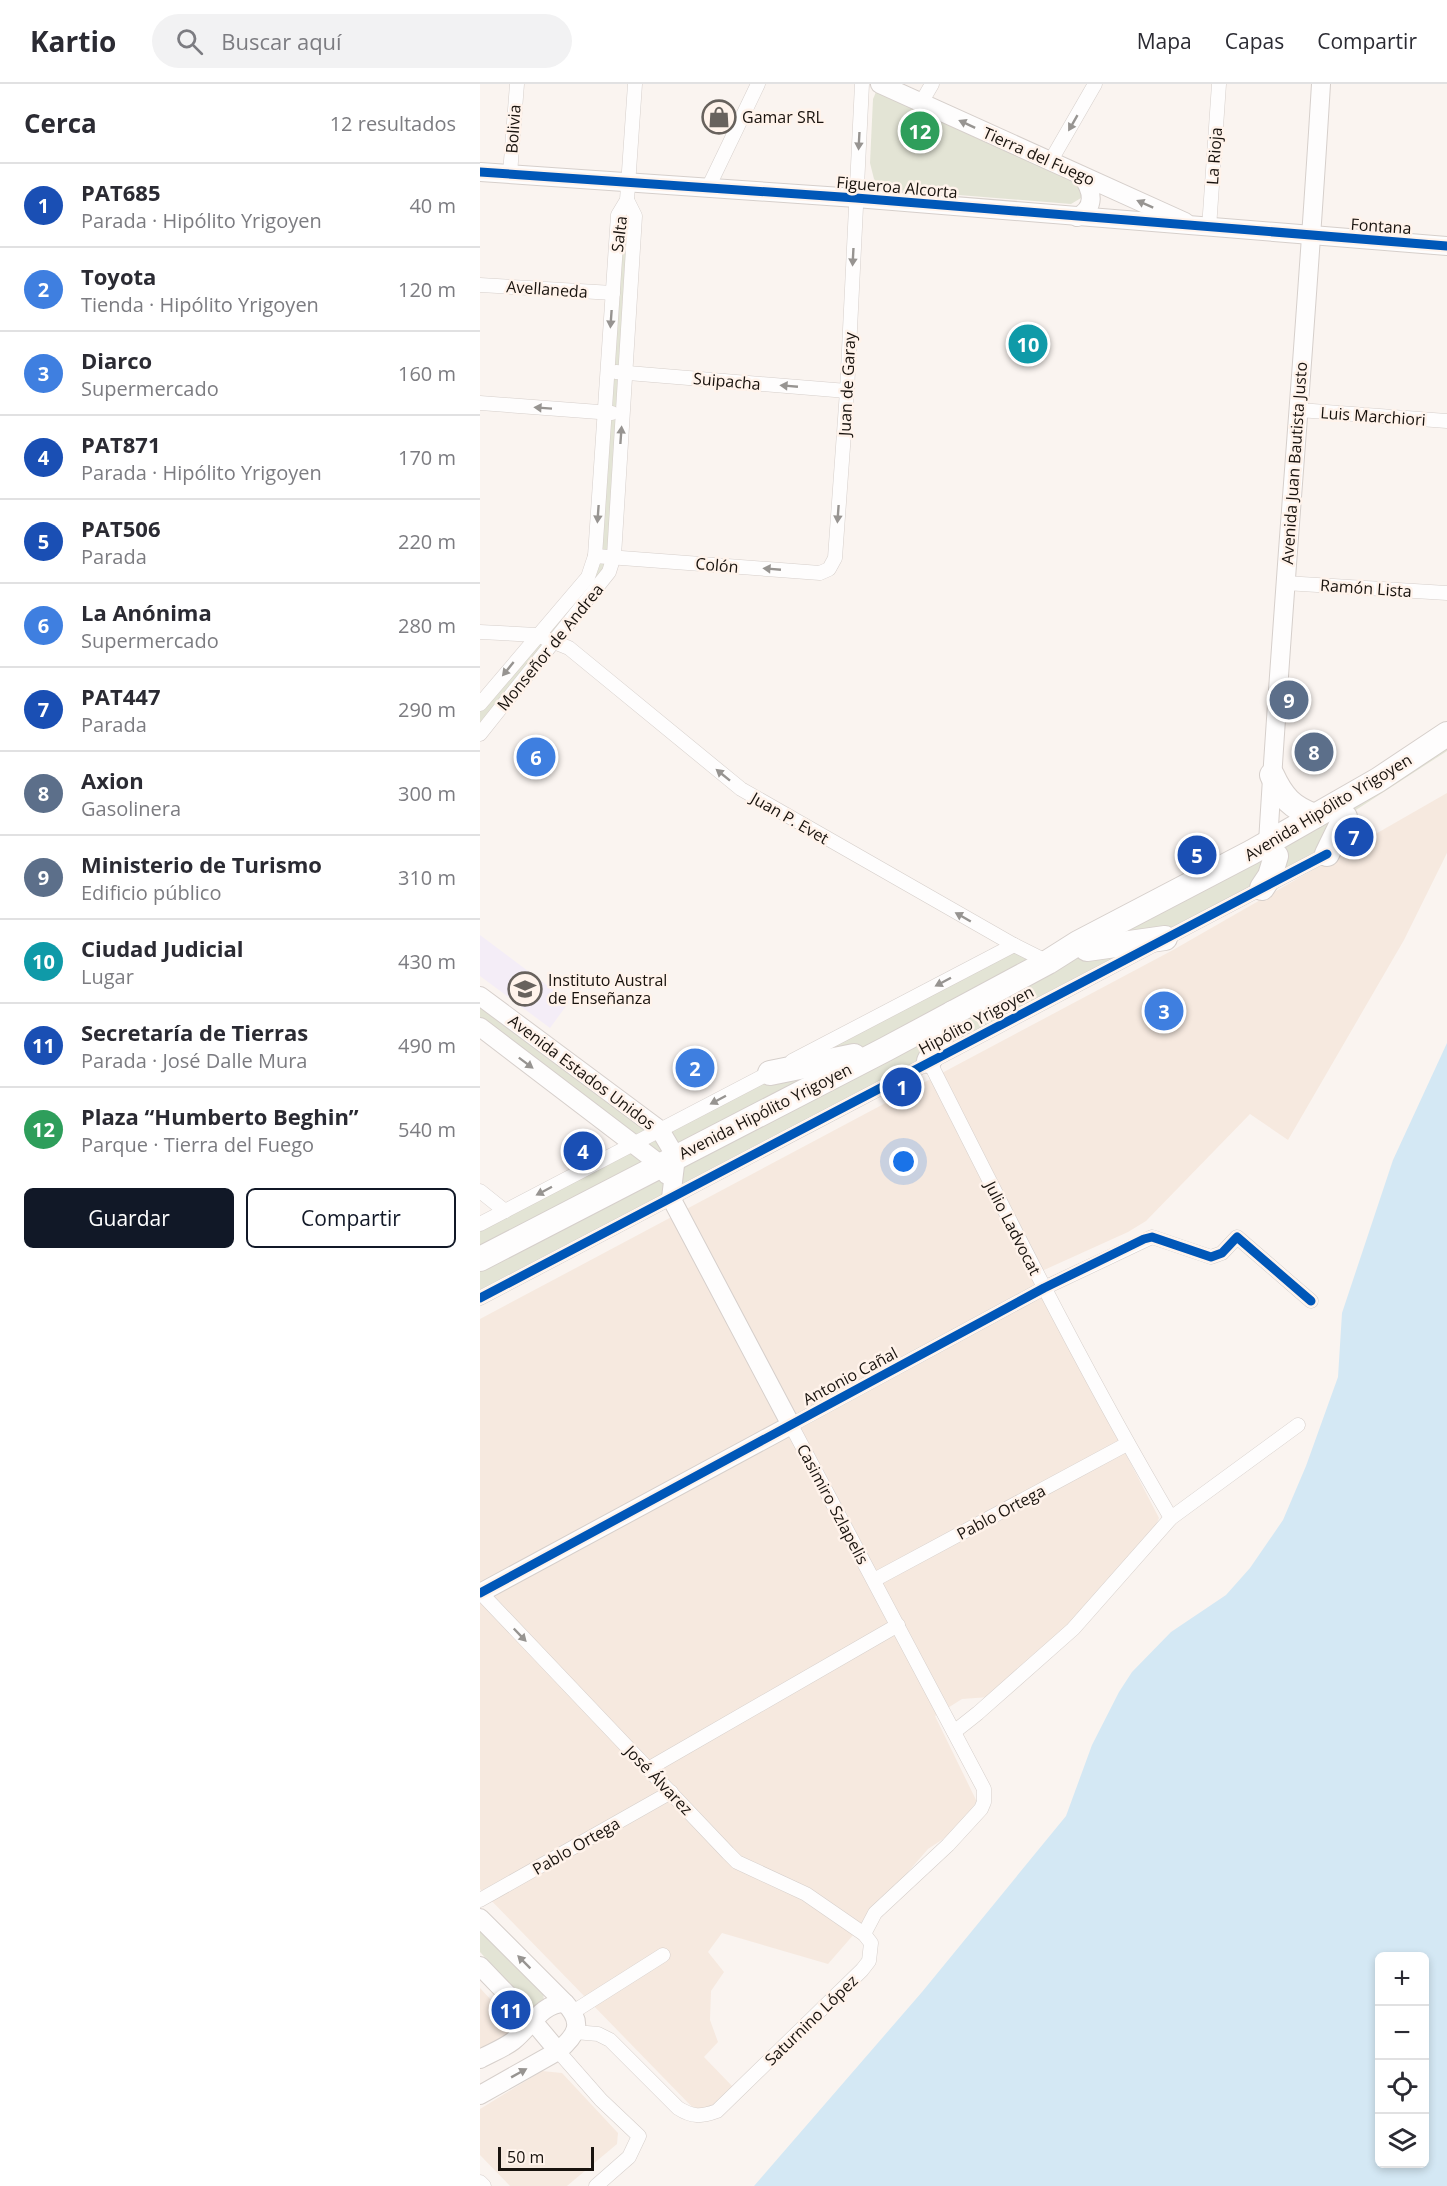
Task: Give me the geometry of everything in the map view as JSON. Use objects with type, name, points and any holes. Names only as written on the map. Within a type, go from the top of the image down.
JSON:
[{"type":"highway","name":"Avenida Hipólito Yrigoyen","points":[[1048,962],[1087,949],[1272,849],[1315,816],[1378,780],[1447,734]]},
{"type":"highway","name":"Avenida Hipólito Yrigoyen","points":[[483,1256],[886,1049],[1048,962],[1078,943],[1272,849],[1345,817],[1447,751]]},
{"type":"highway","points":[[1272,775],[1280,792],[1288,801],[1296,808],[1315,816]]},
{"type":"highway","points":[[1327,854],[1345,817]]},
{"type":"highway","points":[[1262,888],[1270,876],[1272,849]]},
{"type":"highway","points":[[1087,949],[1165,938]]},
{"type":"highway","points":[[929,1062],[953,1013]]},
{"type":"highway","points":[[770,1073],[886,1049]]},
{"type":"street","name":"Bolivia","points":[[510,174],[517,84]]},
{"type":"street","name":"Salta","points":[[604,556],[605,412],[618,215],[628,191],[635,84]]},
{"type":"street","points":[[708,188],[758,84]]},
{"type":"street","name":"Juan de Garay","points":[[829,569],[835,558],[847,391],[862,84]]},
{"type":"street","name":"Tierra del Fuego","points":[[880,84],[1050,162],[1203,228]]},
{"type":"street","points":[[921,103],[932,84]]},
{"type":"street","points":[[1050,162],[1095,84]]},
{"type":"street","name":"La Rioja","points":[[1203,228],[1219,84]]},
{"type":"street","name":"Avenida Juan Bautista Justo","points":[[1272,849],[1272,775],[1321,84]]},
{"type":"street","name":"Figueroa Alcorta","points":[[480,172],[510,174],[628,191],[708,188],[1312,236]]},
{"type":"street","points":[[1077,217],[1086,213],[1090,205],[1089,188],[1082,176]]},
{"type":"street","name":"Salta","points":[[604,556],[623,413],[635,216],[628,191]]},
{"type":"street","name":"Fontana","points":[[1312,236],[1447,246]]},
{"type":"street","name":"Avellaneda","points":[[480,285],[613,293]]},
{"type":"street","name":"Suipacha","points":[[608,371],[847,391]]},
{"type":"street","points":[[480,403],[623,413]]},
{"type":"street","name":"Luis Marchiori","points":[[1299,410],[1447,421]]},
{"type":"street","name":"Colón","points":[[604,556],[820,573],[829,569]]},
{"type":"street","name":"Monseñor de Andrea","points":[[480,704],[604,556]]},
{"type":"street","name":"Monseñor de Andrea","points":[[480,734],[609,572],[604,556]]},
{"type":"street","name":"Ramón Lista","points":[[1285,583],[1447,593]]},
{"type":"street","points":[[480,632],[537,635],[554,642]]},
{"type":"street","name":"Juan P. Evet","points":[[554,642],[568,648],[741,789],[1014,945],[1048,962]]},
{"type":"street","name":"Hipólito Yrigoyen","points":[[480,1298],[673,1192],[929,1062],[1327,854]]},
{"type":"street","points":[[480,1224],[1014,945]]},
{"type":"street","name":"Avenida Estados Unidos","points":[[480,996],[660,1130],[669,1161]]},
{"type":"street","name":"Avenida Estados Unidos","points":[[480,1027],[633,1144],[669,1161]]},
{"type":"street","name":"Julio Ladvocat","points":[[929,1062],[1044,1288],[1127,1444],[1171,1518]]},
{"type":"street","name":"Casimiro Szlapelis","points":[[669,1161],[673,1192],[791,1425],[984,1789],[984,1802],[981,1809],[948,1845],[875,1913],[864,1934]]},
{"type":"street","points":[[480,1191],[505,1211]]},
{"type":"street","name":"Antonio Cañal","points":[[480,1592],[1044,1288],[1144,1239],[1152,1237],[1211,1257],[1222,1253],[1238,1237],[1311,1301]]},
{"type":"street","points":[[954,1732],[1073,1629],[1171,1518],[1298,1425]]},
{"type":"street","name":"Pablo Ortega","points":[[874,1580],[1127,1444]]},
{"type":"street","name":"José Álvarez","points":[[480,1592],[737,1862],[806,1894],[864,1934]]},
{"type":"street","points":[[648,1769],[898,1626]]},
{"type":"street","name":"Pablo Ortega","points":[[480,1900],[671,1792]]},
{"type":"street","points":[[480,1918],[569,2007],[577,2021],[570,2042],[480,2095]]},
{"type":"street","name":"Saturnino López","points":[[575,2032],[598,2034],[610,2040],[678,2108],[689,2115],[704,2116],[717,2111],[862,1970],[869,1961],[872,1950],[871,1943],[864,1934]]},
{"type":"street","points":[[480,2059],[511,2043],[532,2020],[556,2003],[569,2007],[663,1956]]},
{"type":"street","points":[[480,1966],[532,2020],[602,2100],[639,2136],[629,2157],[596,2186]]},
{"type":"street","points":[[480,2182],[484,2186]]},
{"type":"shaded area","points":[[876,92],[1082,185],[1081,198],[1071,204],[883,189],[874,179],[870,163],[873,99]]},
{"type":"shaded area","points":[[627,200],[635,216],[614,556],[480,734],[480,704],[588,577],[618,215]]},
{"type":"shaded area","points":[[1447,734],[1447,751],[1345,817],[1327,854],[480,1298],[480,1224],[632,1144],[480,1027],[480,996],[660,1130],[1014,945],[1049,962]]},
{"type":"shaded area","points":[[1447,793],[1447,853],[1404,940],[1288,1140],[1250,1114],[1146,1221],[1128,1232],[1033,1275],[1159,1518],[1153,1532],[1003,1696],[962,1699],[935,1716],[977,1802],[949,1835],[928,1849],[828,1964],[722,1933],[708,1952],[724,1972],[711,1991],[710,2020],[718,2042],[704,2057],[733,2087],[709,2112],[695,2110],[480,1889],[480,1319],[1173,950]]},
{"type":"shaded area","name":"Instituto Austral de Enseñanza","points":[[480,935],[569,1002],[550,1028],[480,976]]},
{"type":"shaded area","points":[[480,1927],[543,1991],[544,2001],[537,2007],[529,2005],[480,1952]]},
{"type":"shaded area","points":[[480,1988],[517,2028],[512,2035],[480,2051]]},
{"type":"shaded area","points":[[542,2071],[562,2073],[618,2133],[617,2144],[567,2186],[510,2186],[480,2155],[480,2109]]},
{"type":"water","points":[[1447,1043],[1447,2186],[754,2186],[922,1992],[1066,1816],[1092,1745],[1132,1672],[1171,1632],[1226,1595],[1250,1568],[1283,1520],[1306,1466],[1338,1377],[1342,1313],[1393,1160]]},
{"type":"cycle path","points":[[480,172],[856,198],[1447,246]]},
{"type":"cycle path","points":[[480,1298],[1327,854]]},
{"type":"cycle path","points":[[480,1593],[1044,1288],[1144,1239],[1152,1237],[1211,1257],[1222,1253],[1237,1237],[1311,1301]]},
{"type":"place","name":"Gamar SRL","points":[[719,117]]},
{"type":"place","name":"Plaza “Humberto Beghin”","points":[[920,131]]},
{"type":"place","name":"Ciudad Judicial","points":[[1028,344]]},
{"type":"place","name":"Ministerio de Turismo","points":[[1289,700]]},
{"type":"place","name":"Axion","points":[[1314,752]]},
{"type":"place","name":"La Anónima","points":[[536,757]]},
{"type":"place","name":"PAT447","points":[[1354,837]]},
{"type":"place","name":"PAT506","points":[[1197,855]]},
{"type":"place","name":"Instituto Austral de Enseñanza","points":[[525,989]]},
{"type":"place","name":"Diarco","points":[[1164,1011]]},
{"type":"place","name":"Toyota","points":[[695,1068]]},
{"type":"place","name":"PAT685","points":[[902,1087]]},
{"type":"place","name":"PAT871","points":[[583,1151]]},
{"type":"place","name":"Secretaría de Tierras","points":[[511,2010]]}]
